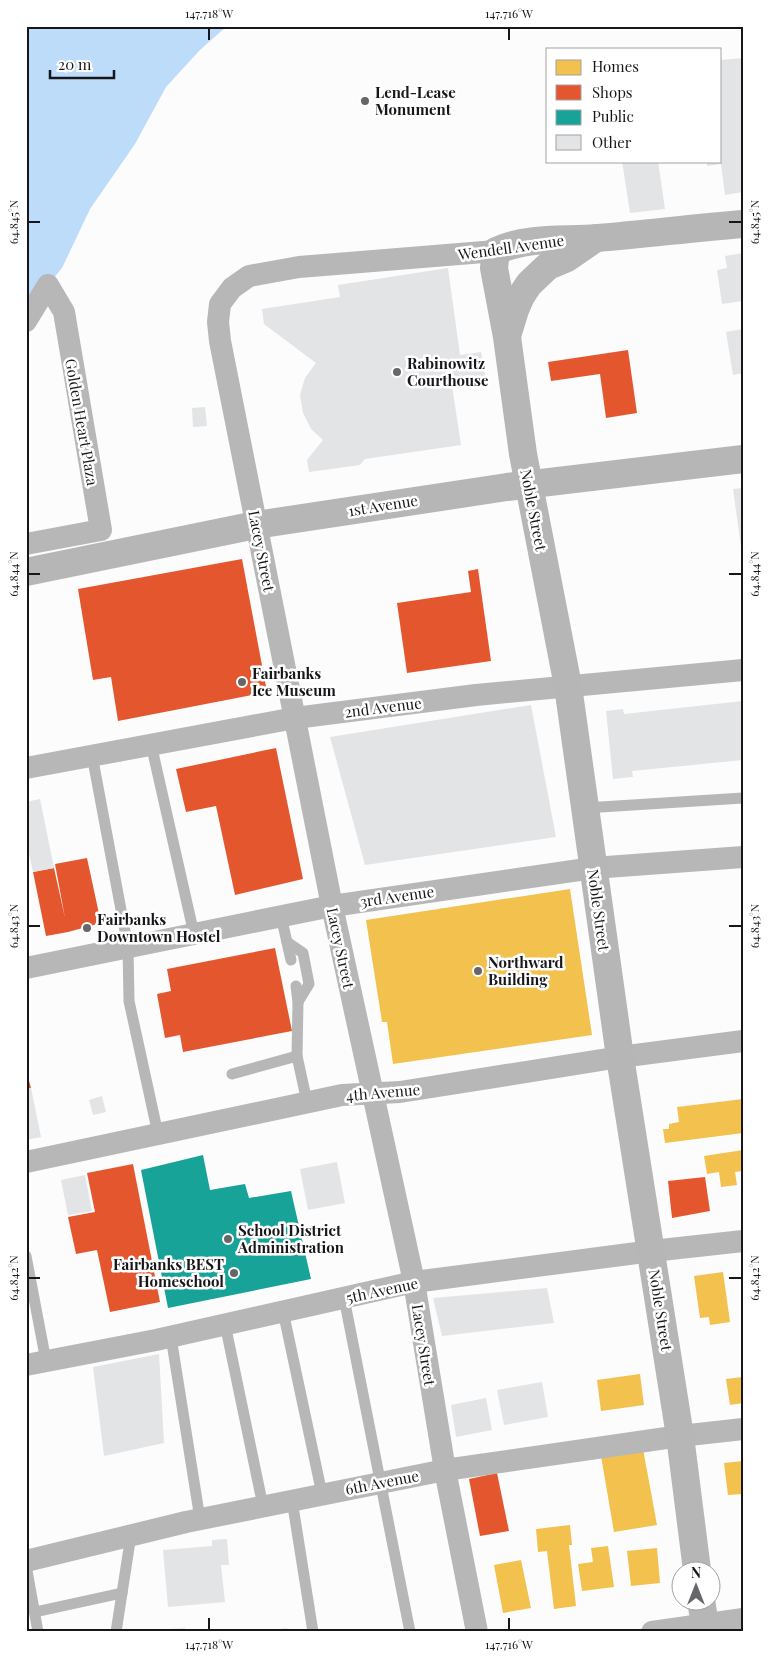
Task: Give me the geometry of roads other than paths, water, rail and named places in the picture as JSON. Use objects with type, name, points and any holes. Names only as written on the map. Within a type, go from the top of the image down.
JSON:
[{"type":"street","name":"Wendell Avenue","points":[[249,276],[299,267],[496,251],[521,242],[547,239],[596,238],[743,224]]},
{"type":"street","points":[[507,336],[515,310],[529,284],[548,266],[567,258],[596,238]]},
{"type":"street","name":"Noble Street","points":[[496,251],[494,268],[507,336],[523,454],[568,686],[620,1056],[680,1436],[696,1560]]},
{"type":"street","name":"Lacey Street","points":[[249,276],[232,288],[220,304],[218,322],[220,342],[332,906],[414,1282],[444,1470],[477,1632]]},
{"type":"street","name":"Golden Heart Plaza","points":[[26,321],[48,285],[64,312],[101,530],[26,544]]},
{"type":"street","name":"1st Avenue","points":[[26,572],[256,524],[529,484],[743,458]]},
{"type":"street","name":"2nd Avenue","points":[[26,768],[296,718],[476,695],[743,670]]},
{"type":"street","name":"3rd Avenue","points":[[26,968],[332,906],[593,868],[743,856]]},
{"type":"street","name":"4th Avenue","points":[[26,1162],[342,1094],[400,1092],[620,1056],[743,1041]]},
{"type":"street","name":"5th Avenue","points":[[36,1363],[171,1337],[414,1282],[743,1241]]},
{"type":"street","name":"6th Avenue","points":[[26,1561],[200,1519],[444,1470],[680,1436],[743,1429]]},
{"type":"street","points":[[652,1632],[704,1619],[743,1618]]},
{"type":"lane","points":[[150,744],[194,934]]},
{"type":"lane","points":[[92,755],[128,947],[129,1000],[158,1134]]},
{"type":"lane","points":[[584,808],[743,798]]},
{"type":"lane","points":[[281,916],[291,960]]},
{"type":"lane","points":[[287,942],[303,953],[309,984],[298,1002]]},
{"type":"lane","points":[[296,986],[298,1002],[297,1056],[307,1102]]},
{"type":"lane","points":[[232,1074],[297,1056]]},
{"type":"lane","points":[[26,1256],[36,1363]]},
{"type":"lane","points":[[344,1298],[382,1482],[410,1632]]},
{"type":"lane","points":[[283,1311],[322,1494]]},
{"type":"lane","points":[[225,1324],[263,1506]]},
{"type":"lane","points":[[171,1337],[200,1519]]},
{"type":"lane","points":[[292,1500],[313,1632]]},
{"type":"lane","points":[[116,1632],[131,1535]]},
{"type":"lane","points":[[26,1565],[38,1632]]},
{"type":"lane","points":[[35,1612],[122,1593]]},
{"type":"water","points":[[26,26],[227,26],[200,50],[166,87],[135,144],[90,209],[62,268],[48,285],[26,321]]},
{"type":"place","name":"Lend-Lease Monument","points":[[365,101]]},
{"type":"place","name":"Rabinowitz Courthouse","points":[[397,372]]},
{"type":"place","name":"Fairbanks Ice Museum","points":[[242,682]]},
{"type":"place","name":"Fairbanks Downtown Hostel","points":[[87,928]]},
{"type":"place","name":"Northward Building","points":[[478,971]]},
{"type":"place","name":"School District Administration","points":[[228,1239]]},
{"type":"place","name":"Fairbanks BEST Homeschool","points":[[234,1273]]}]
